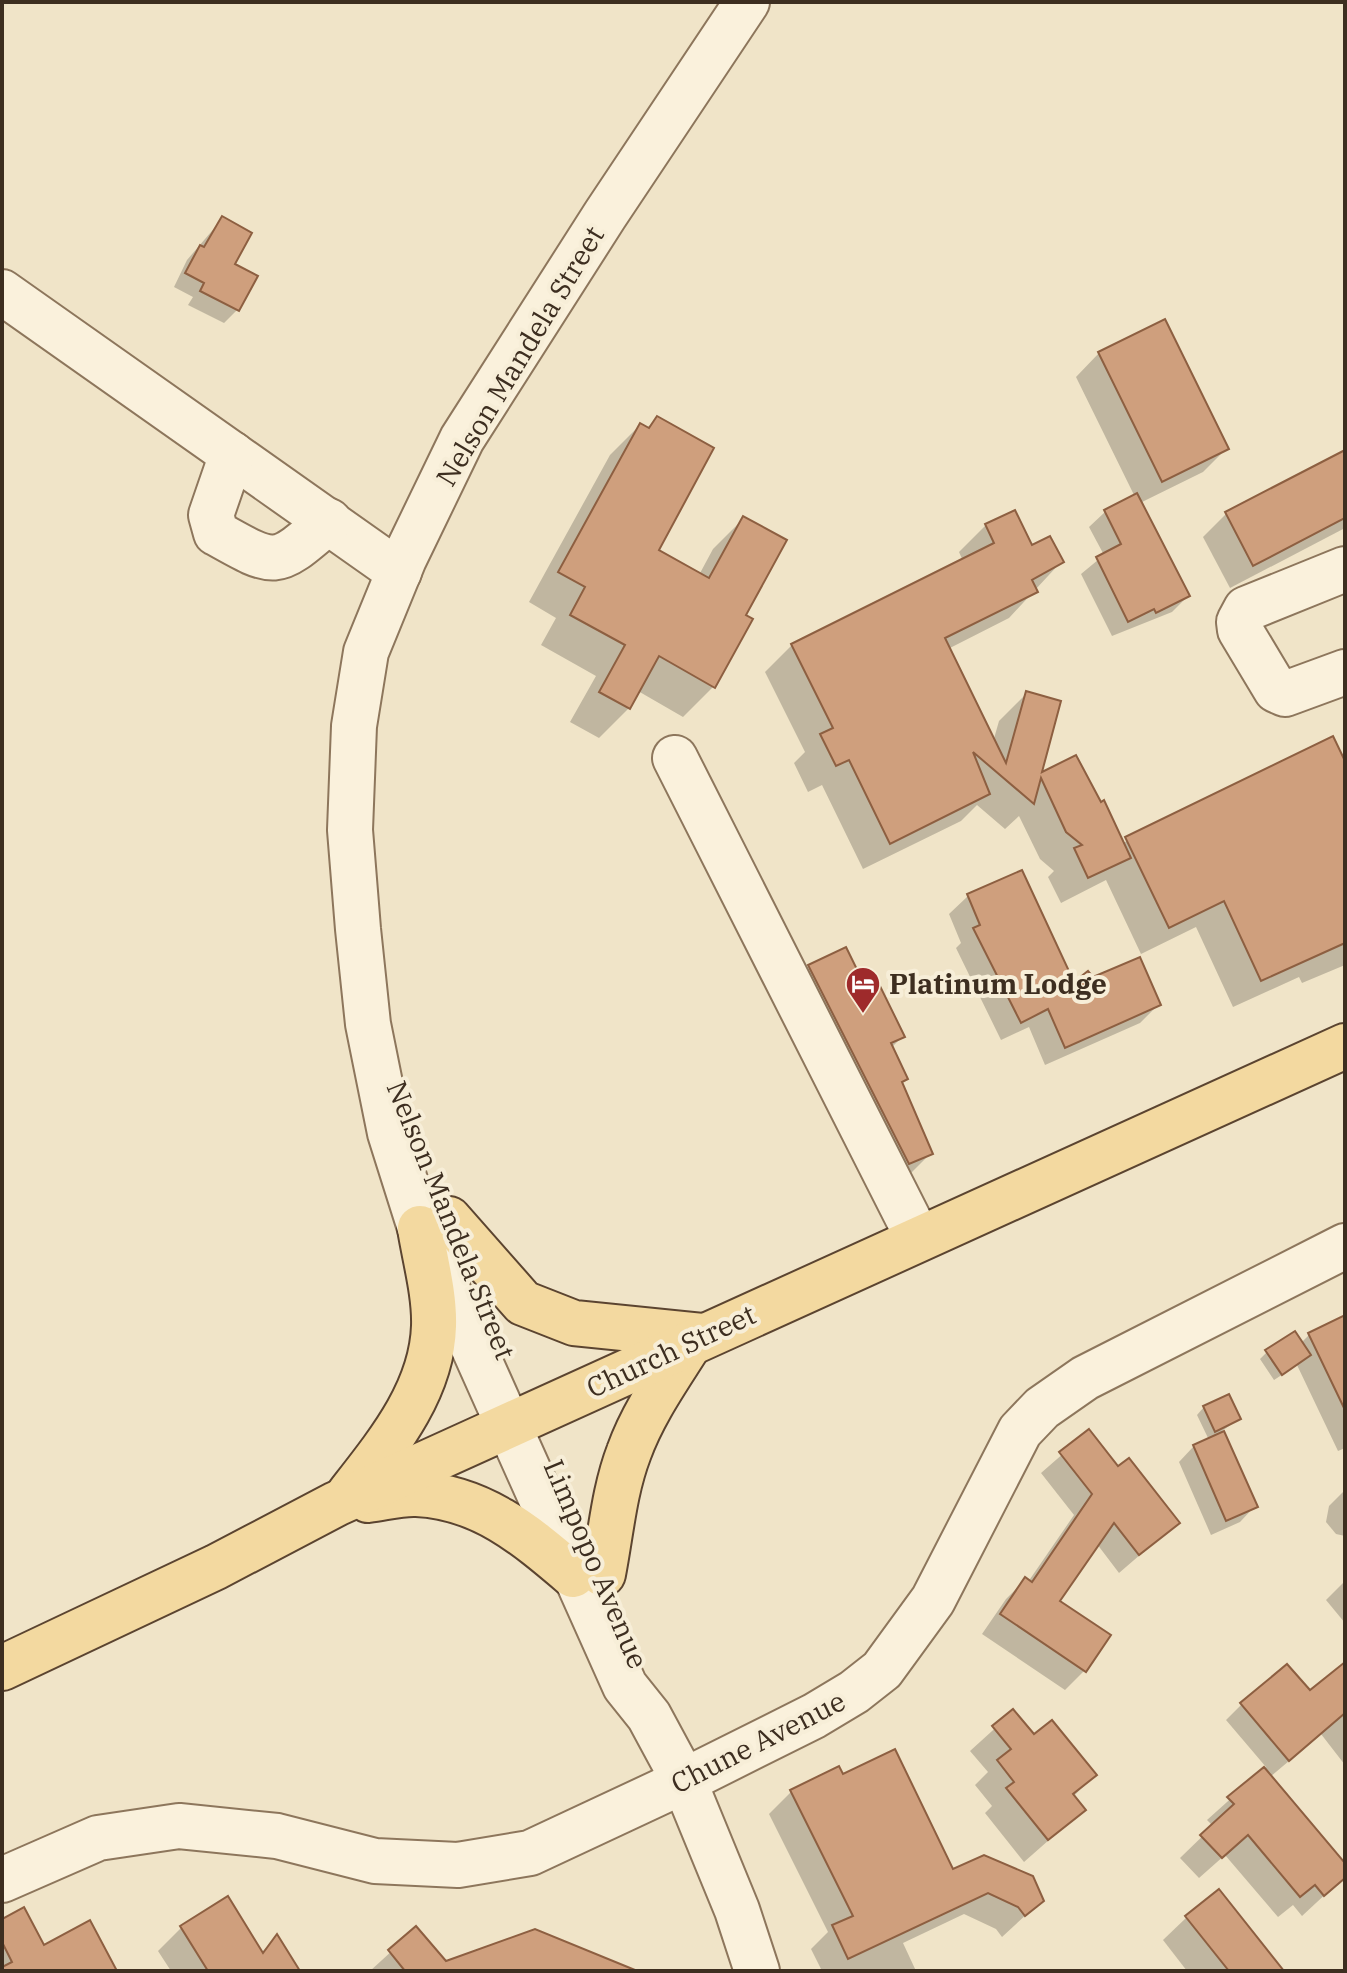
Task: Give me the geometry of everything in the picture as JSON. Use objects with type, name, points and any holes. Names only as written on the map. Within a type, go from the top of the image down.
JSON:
[{"type":"main road","name":"Church Street","points":[[2,1668],[216,1567],[339,1503],[1345,1046]]},
{"type":"main road","points":[[339,1503],[416,1493],[454,1500],[502,1519],[588,1574],[612,1514],[628,1453],[641,1424],[696,1339],[574,1323],[523,1303],[435,1223]]},
{"type":"main road","points":[[339,1503],[392,1439],[430,1361],[434,1324],[435,1223]]},
{"type":"street","name":"Nelson Mandela Street","points":[[520,1421],[435,1223],[390,1133],[368,1024],[350,830],[354,726],[366,652],[399,572],[462,439],[605,215],[747,2]]},
{"type":"street","points":[[2,292],[399,572]]},
{"type":"street","points":[[232,454],[211,515],[216,533],[259,557],[272,560],[290,554],[329,521]]},
{"type":"street","points":[[1345,569],[1246,609],[1239,622],[1240,630],[1276,690],[1285,694],[1345,672]]},
{"type":"street","points":[[675,758],[918,1238]]},
{"type":"street","name":"Chune Avenue","points":[[2,1880],[98,1838],[179,1826],[277,1836],[375,1861],[458,1865],[530,1853],[684,1781],[814,1716],[854,1692],[882,1670],[933,1600],[1020,1431],[1042,1408],[1085,1378],[1345,1246]]},
{"type":"street","name":"Limpopo Avenue","points":[[520,1421],[588,1574],[625,1686],[649,1716],[684,1781],[737,1910],[757,1971]]},
{"type":"building","points":[[222,216],[252,233],[235,264],[258,276],[239,311],[200,291],[204,283],[185,273],[200,245],[204,247]]},
{"type":"building","points":[[1165,319],[1229,449],[1162,482],[1098,352]]},
{"type":"building","points":[[657,416],[714,448],[659,550],[709,578],[743,516],[787,540],[746,615],[753,619],[715,688],[659,656],[630,709],[599,692],[625,645],[570,615],[585,587],[558,572],[640,423],[649,428]]},
{"type":"building","points":[[1345,450],[1345,518],[1253,566],[1225,512]]},
{"type":"building","points":[[1137,493],[1190,596],[1156,613],[1154,609],[1128,622],[1096,557],[1121,544],[1104,510]]},
{"type":"building","points":[[1015,510],[1032,545],[1050,536],[1064,562],[1032,580],[1038,592],[945,638],[1006,763],[1026,691],[1061,701],[1042,772],[1076,755],[1101,802],[1104,800],[1131,858],[1088,878],[1074,848],[1082,845],[1066,832],[1041,778],[1034,804],[973,752],[990,794],[890,844],[849,760],[836,766],[820,734],[833,728],[791,644],[994,543],[985,524]]},
{"type":"building","points":[[1333,736],[1345,761],[1345,943],[1261,981],[1224,901],[1169,928],[1125,837]]},
{"type":"building","points":[[1022,870],[1074,982],[1088,971],[1093,977],[1140,957],[1161,1005],[1065,1048],[1048,1009],[1021,1023],[973,928],[980,925],[967,894]]},
{"type":"building","name":"Platinum Lodge","points":[[846,947],[868,992],[880,986],[905,1037],[891,1043],[908,1079],[902,1082],[933,1154],[909,1164],[808,965]]},
{"type":"building","points":[[1345,1315],[1345,1410],[1308,1333]]},
{"type":"building","points":[[1295,1331],[1311,1355],[1282,1375],[1265,1350]]},
{"type":"building","points":[[1229,1394],[1241,1419],[1215,1432],[1203,1406]]},
{"type":"building","points":[[1089,1429],[1118,1466],[1129,1458],[1180,1523],[1139,1555],[1114,1523],[1060,1601],[1111,1635],[1086,1672],[1000,1614],[1025,1577],[1032,1582],[1092,1494],[1059,1452]]},
{"type":"building","points":[[1224,1431],[1258,1507],[1226,1521],[1193,1445]]},
{"type":"building","points":[[1345,1662],[1345,1713],[1289,1761],[1240,1703],[1287,1664],[1310,1690]]},
{"type":"building","points":[[1013,1709],[1034,1734],[1052,1720],[1097,1775],[1073,1794],[1086,1810],[1048,1840],[1006,1788],[1014,1782],[997,1760],[1011,1749],[992,1726]]},
{"type":"building","points":[[895,1749],[953,1869],[984,1855],[1033,1876],[1044,1901],[1025,1916],[1018,1907],[988,1893],[848,1959],[832,1925],[853,1916],[790,1790],[839,1766],[843,1774]]},
{"type":"building","points":[[1264,1767],[1345,1863],[1345,1878],[1324,1896],[1315,1885],[1300,1897],[1248,1835],[1222,1858],[1200,1835],[1234,1804],[1227,1797]]},
{"type":"building","points":[[1219,1889],[1284,1971],[1229,1971],[1185,1916]]},
{"type":"building","points":[[228,1896],[263,1953],[277,1934],[300,1971],[208,1971],[180,1926]]},
{"type":"building","points":[[24,1907],[44,1945],[90,1920],[117,1971],[2,1971],[2,1967],[12,1962],[2,1942],[2,1919]]},
{"type":"building","points":[[416,1926],[446,1961],[535,1929],[635,1970],[405,1971],[388,1950]]},
{"type":"place","name":"Platinum Lodge","points":[[863,1015]]}]
